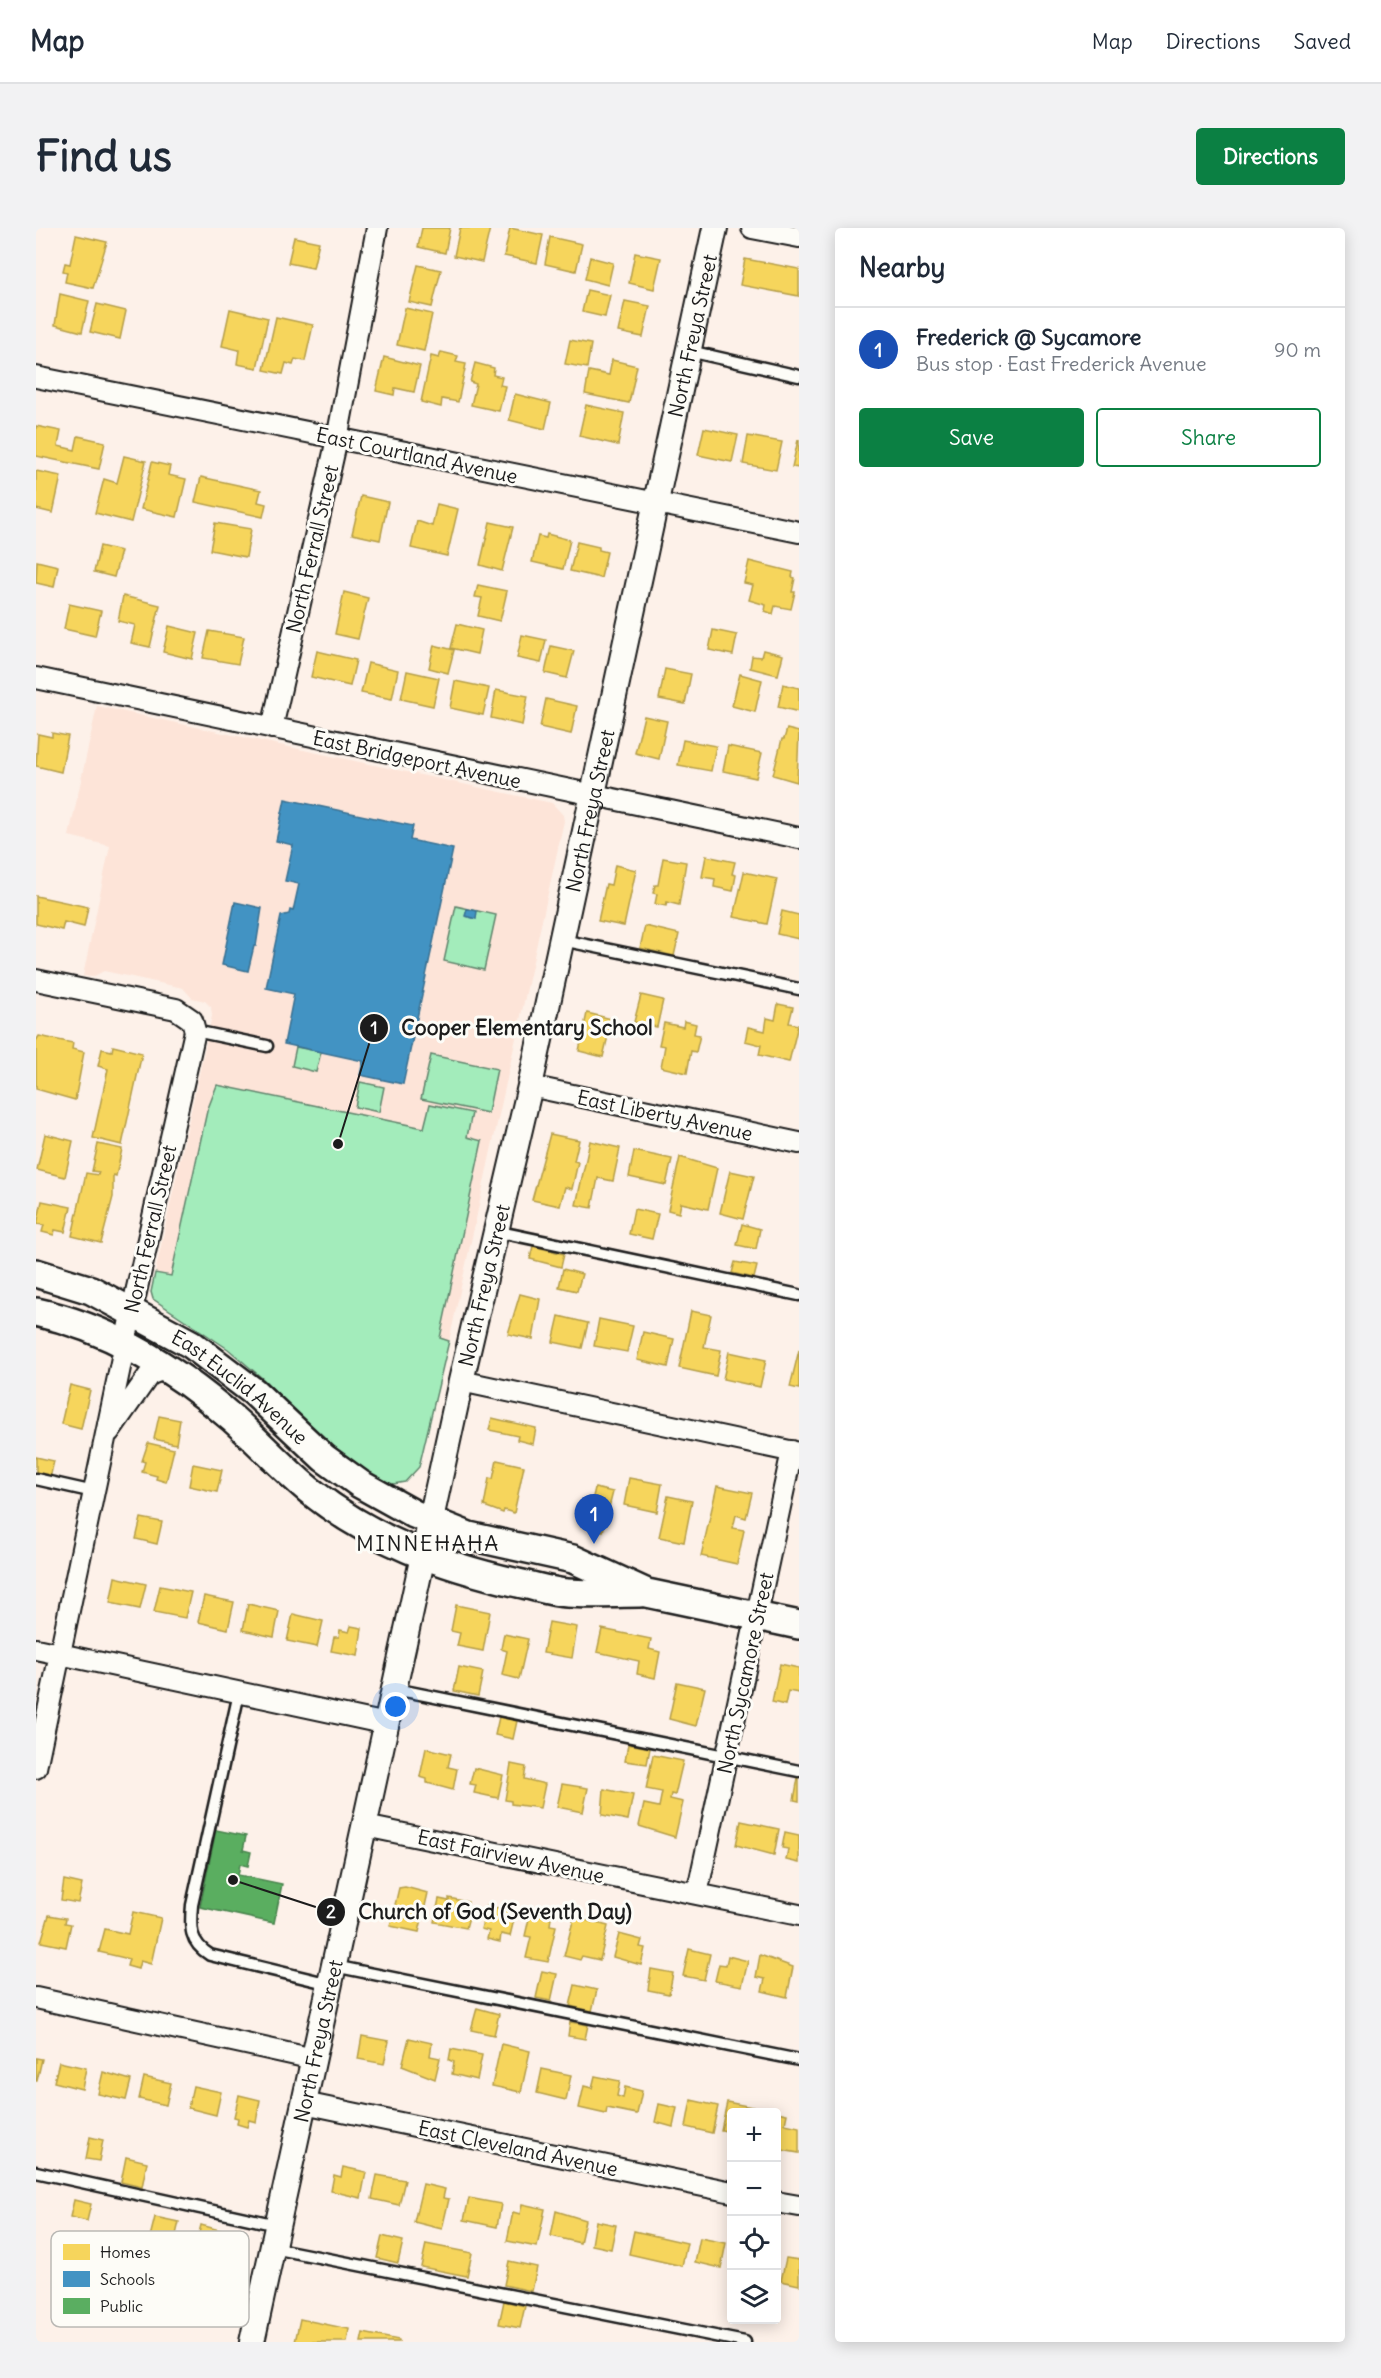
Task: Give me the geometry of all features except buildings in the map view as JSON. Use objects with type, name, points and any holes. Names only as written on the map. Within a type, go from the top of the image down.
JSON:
[{"type":"main road","name":"East Euclid Avenue","points":[[36,1273],[91,1290],[132,1310],[221,1365],[324,1458],[360,1484],[431,1523],[469,1536],[573,1559],[647,1593]]},
{"type":"main road","name":"East Euclid Avenue","points":[[36,1311],[87,1326],[124,1343],[173,1372],[235,1420],[310,1491],[354,1520],[424,1557],[460,1570],[565,1593],[647,1593]]},
{"type":"main road","points":[[647,1593],[799,1625]]},
{"type":"street","name":"North Ferrall Street","points":[[272,728],[337,439],[377,228]]},
{"type":"street","name":"North Freya Street","points":[[252,2342],[461,1382],[530,1086],[715,228]]},
{"type":"street","points":[[752,228],[799,237]]},
{"type":"street","name":"East Courtland Avenue","points":[[36,377],[799,532]]},
{"type":"street","name":"East Bridgeport Avenue","points":[[36,678],[799,838]]},
{"type":"street","points":[[36,980],[176,1009],[194,1025]]},
{"type":"street","name":"North Ferrall Street","points":[[36,1768],[124,1343],[194,1025]]},
{"type":"street","name":"East Liberty Avenue","points":[[530,1086],[799,1143]]},
{"type":"street","name":"North Ferrall Street","points":[[104,1439],[149,1375],[159,1371],[173,1372]]},
{"type":"street","points":[[461,1382],[796,1452]]},
{"type":"street","name":"North Sycamore Street","points":[[697,1894],[757,1617],[796,1452]]},
{"type":"street","points":[[36,1649],[387,1724]]},
{"type":"street","name":"East Fairview Avenue","points":[[365,1826],[799,1915]]},
{"type":"street","points":[[36,1998],[314,2059]]},
{"type":"street","name":"East Cleveland Avenue","points":[[304,2103],[727,2191]]},
{"type":"street","points":[[781,2203],[799,2206]]},
{"type":"lane","points":[[688,351],[799,376]]},
{"type":"lane","points":[[562,939],[799,989]]},
{"type":"lane","points":[[194,1025],[267,1046]]},
{"type":"lane","points":[[495,1231],[799,1295]]},
{"type":"lane","points":[[36,1479],[94,1491]]},
{"type":"lane","points":[[395,1689],[799,1771]]},
{"type":"lane","points":[[239,1693],[192,1905],[193,1939],[199,1949],[210,1956],[332,1975],[799,2060]]},
{"type":"lane","points":[[36,2172],[275,2237],[745,2342]]},
{"type":"shaded area","points":[[97,706],[552,803],[563,815],[564,821],[449,1341],[155,1273],[212,1016],[211,1007],[205,1001],[192,998],[183,988],[104,971],[92,977],[83,976],[110,846],[69,836]]},
{"type":"green space","points":[[456,906],[496,915],[484,970],[444,961]]},
{"type":"green space","points":[[296,1047],[321,1052],[316,1072],[292,1066]]},
{"type":"green space","points":[[431,1055],[497,1069],[488,1113],[421,1099]]},
{"type":"green space","points":[[360,1082],[384,1087],[379,1112],[355,1107]]},
{"type":"green space","points":[[217,1085],[424,1128],[430,1104],[472,1113],[467,1137],[482,1141],[440,1338],[449,1341],[419,1467],[405,1482],[393,1484],[380,1480],[330,1445],[262,1378],[228,1349],[153,1299],[151,1292],[155,1273],[171,1276],[207,1111]]},
{"type":"place","name":"Cooper Elementary School","points":[[338,1144]]},
{"type":"place","name":"Frederick @ Sycamore","points":[[594,1544]]},
{"type":"place","name":"Church of God (Seventh Day)","points":[[233,1880]]},
{"type":"district","name":"MINNEHAHA","points":[[428,1543]]}]
